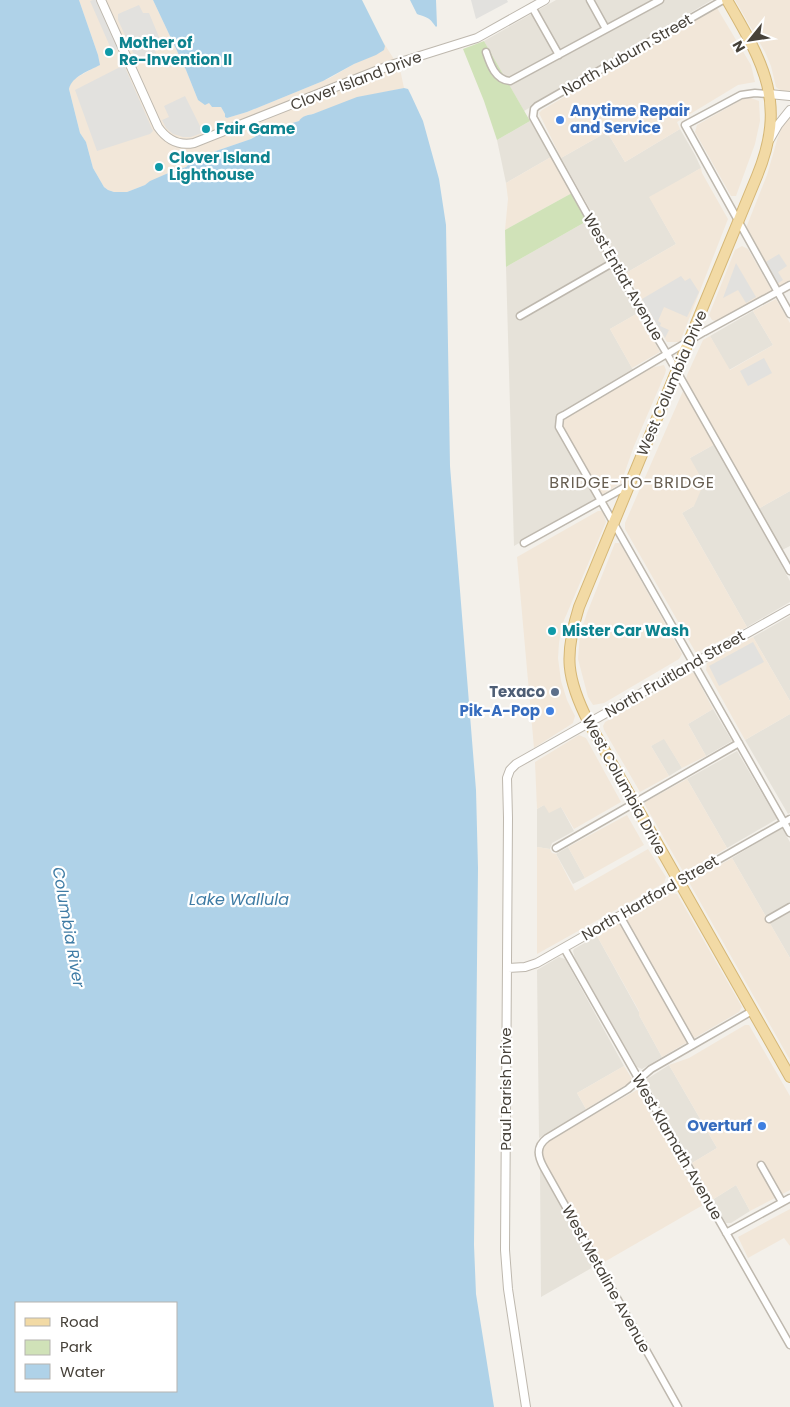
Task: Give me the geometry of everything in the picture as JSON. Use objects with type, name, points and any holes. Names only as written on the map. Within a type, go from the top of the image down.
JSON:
[{"type":"main road","name":"West Columbia Drive","points":[[727,0],[760,60],[765,75],[771,104],[768,143],[739,221],[579,607],[573,626],[569,658],[571,678],[576,696],[589,723],[790,1077]]},
{"type":"street","name":"Clover Island Drive","points":[[100,0],[158,127],[165,136],[184,144],[199,141],[391,66],[477,38],[544,0]]},
{"type":"street","points":[[590,0],[606,30]]},
{"type":"street","points":[[643,0],[647,7]]},
{"type":"street","points":[[486,52],[496,74],[504,80],[510,81],[660,0]]},
{"type":"street","name":"North Auburn Street","points":[[533,112],[537,106],[723,0]]},
{"type":"street","points":[[532,7],[559,55]]},
{"type":"street","points":[[790,96],[755,92],[741,95],[685,125],[790,314]]},
{"type":"street","points":[[768,143],[774,130],[790,110]]},
{"type":"street","name":"West Entiat Avenue","points":[[533,112],[535,122],[790,571]]},
{"type":"street","points":[[520,316],[614,262]]},
{"type":"street","points":[[790,285],[560,417],[559,427],[739,743],[787,821],[790,833]]},
{"type":"street","points":[[524,543],[630,484]]},
{"type":"street","name":"North Fruitland Street","points":[[509,771],[520,762],[790,608]]},
{"type":"street","points":[[556,848],[739,743]]},
{"type":"street","name":"Paul Parish Drive","points":[[509,771],[507,781],[506,1270],[526,1407]]},
{"type":"street","name":"North Hartford Street","points":[[507,968],[534,965],[787,821]]},
{"type":"street","points":[[769,919],[790,907]]},
{"type":"street","points":[[620,916],[693,1046]]},
{"type":"street","name":"West Klamath Avenue","points":[[564,948],[790,1345]]},
{"type":"street","points":[[639,1080],[651,1069],[752,1011]]},
{"type":"street","name":"West Metaline Avenue","points":[[639,1080],[628,1089],[547,1138],[542,1142],[538,1150],[538,1156],[678,1407]]},
{"type":"street","points":[[761,1165],[782,1202]]},
{"type":"street","points":[[726,1233],[790,1198]]},
{"type":"shaded area","points":[[79,0],[153,0],[198,100],[209,103],[212,107],[221,107],[227,118],[247,112],[330,78],[354,64],[381,52],[385,46],[382,40],[400,69],[404,88],[366,96],[307,115],[299,121],[265,131],[251,139],[216,151],[145,185],[127,192],[114,192],[104,187],[93,168],[86,142],[80,133],[69,89],[70,83],[74,79],[99,65],[98,55]]},
{"type":"shaded area","points":[[96,0],[118,49],[112,51],[90,1]]},
{"type":"shaded area","points":[[471,0],[507,0],[508,2],[476,19]]},
{"type":"shaded area","points":[[556,0],[712,0],[524,111],[484,41]]},
{"type":"shaded area","points":[[735,0],[790,0],[790,91],[781,91],[776,87],[771,66],[765,52]]},
{"type":"shaded area","points":[[139,5],[143,13],[149,13],[159,39],[155,39],[153,42],[156,53],[137,61],[118,20],[118,14]]},
{"type":"shaded area","points":[[717,8],[751,65],[755,82],[738,85],[677,122],[680,129],[625,162],[607,132],[561,158],[539,113],[542,110]]},
{"type":"shaded area","points":[[124,65],[153,131],[150,134],[97,151],[75,90]]},
{"type":"shaded area","points":[[185,96],[202,133],[191,137],[173,134],[166,128],[162,120],[169,117],[164,106]]},
{"type":"shaded area","points":[[751,98],[759,101],[760,121],[755,144],[736,196],[731,196],[695,132],[697,125],[743,99]]},
{"type":"shaded area","points":[[790,115],[790,281],[780,286],[746,228],[767,175],[778,137]]},
{"type":"shaded area","points":[[530,121],[551,157],[506,183],[497,140]]},
{"type":"shaded area","points":[[680,129],[701,168],[650,198],[676,244],[626,273],[561,158],[607,132],[625,162]]},
{"type":"shaded area","points":[[551,157],[572,193],[505,230],[508,199],[506,183]]},
{"type":"shaded area","points":[[701,168],[728,219],[680,342],[667,342],[626,273],[676,244],[649,197]]},
{"type":"shaded area","points":[[587,221],[638,313],[610,329],[636,375],[600,496],[514,546],[506,267]]},
{"type":"shaded area","points":[[742,246],[748,249],[771,291],[769,294],[722,319],[712,320],[709,315],[735,250]]},
{"type":"shaded area","points":[[779,254],[787,266],[778,272],[783,280],[777,284],[764,263]]},
{"type":"shaded area","points":[[736,263],[756,297],[746,303],[738,290],[723,298]]},
{"type":"shaded area","points":[[681,276],[685,281],[690,278],[699,292],[687,317],[664,307],[658,321],[661,323],[660,326],[669,330],[665,338],[642,299]]},
{"type":"shaded area","points":[[776,299],[790,323],[790,491],[758,509],[686,380],[703,340],[710,336],[730,370],[773,345],[753,311]]},
{"type":"shaded area","points":[[753,311],[773,345],[729,370],[710,336]]},
{"type":"shaded area","points":[[638,313],[660,352],[632,368],[610,329]]},
{"type":"shaded area","points":[[764,358],[772,373],[748,386],[740,371]]},
{"type":"shaded area","points":[[664,365],[665,374],[634,446],[621,483],[600,496],[556,421],[650,368]]},
{"type":"shaded area","points":[[683,391],[715,444],[690,458],[704,483],[694,506],[682,513],[747,627],[696,653],[625,529],[625,523]]},
{"type":"shaded area","points":[[715,444],[790,581],[790,602],[747,627],[682,513],[694,506],[690,458]]},
{"type":"shaded area","points":[[790,491],[790,546],[782,550],[758,509]]},
{"type":"shaded area","points":[[598,511],[602,511],[606,522],[562,625],[559,643],[558,658],[561,681],[575,716],[573,723],[534,748],[517,557]]},
{"type":"shaded area","points":[[615,543],[620,543],[682,654],[679,659],[604,703],[593,705],[588,697],[578,659],[580,634]]},
{"type":"shaded area","points":[[790,616],[790,701],[753,637]]},
{"type":"shaded area","points":[[753,637],[790,701],[790,714],[745,740],[706,670],[707,663]]},
{"type":"shaded area","points":[[753,642],[764,662],[719,686],[709,666]]},
{"type":"shaded area","points":[[694,673],[713,709],[688,724],[706,756],[682,768],[664,739],[651,746],[669,776],[640,792],[603,726],[605,722]]},
{"type":"shaded area","points":[[713,709],[732,741],[706,756],[688,724]]},
{"type":"shaded area","points":[[790,714],[790,813],[788,814],[745,740]]},
{"type":"shaded area","points":[[579,735],[586,738],[621,802],[574,829],[561,807],[549,813],[544,805],[537,809],[535,762]]},
{"type":"shaded area","points":[[664,738],[682,768],[669,776],[651,746]]},
{"type":"shaded area","points":[[737,751],[777,819],[727,848],[687,779]]},
{"type":"shaded area","points":[[687,779],[727,848],[684,873],[645,802]]},
{"type":"shaded area","points":[[544,805],[561,807],[574,831],[552,843],[550,849],[537,847],[537,809]]},
{"type":"shaded area","points":[[627,815],[644,845],[585,878],[568,847]]},
{"type":"shaded area","points":[[782,828],[790,842],[790,958],[732,858]]},
{"type":"shaded area","points":[[537,847],[550,849],[552,853],[556,854],[575,891],[648,849],[666,877],[664,883],[537,954]]},
{"type":"shaded area","points":[[568,847],[585,878],[573,884],[556,854]]},
{"type":"shaded area","points":[[732,858],[790,958],[790,1060],[690,884],[690,882]]},
{"type":"shaded area","points":[[670,893],[677,894],[742,1007],[739,1012],[662,1057],[639,1015],[639,1011],[597,936]]},
{"type":"shaded area","points":[[597,936],[662,1057],[642,1069],[637,1067],[575,959],[574,949]]},
{"type":"shaded area","points":[[559,957],[565,959],[624,1066],[577,1093],[586,1109],[539,1138],[537,970]]},
{"type":"shaded area","points":[[745,1025],[749,1025],[790,1096],[790,1190],[750,1211],[736,1185],[712,1200],[692,1163],[717,1148],[669,1065],[689,1058]]},
{"type":"shaded area","points":[[669,1065],[717,1148],[692,1163],[648,1085],[647,1079]]},
{"type":"shaded area","points":[[624,1066],[632,1079],[631,1082],[586,1109],[577,1093]]},
{"type":"shaded area","points":[[637,1090],[703,1205],[599,1265],[543,1162],[541,1150],[548,1140]]},
{"type":"shaded area","points":[[540,1169],[595,1266],[541,1297]]},
{"type":"shaded area","points":[[736,1185],[750,1211],[731,1223],[726,1223],[712,1200]]},
{"type":"shaded area","points":[[790,1209],[790,1246],[784,1238],[748,1258],[738,1237]]},
{"type":"green space","points":[[484,41],[530,121],[497,140],[463,49]]},
{"type":"green space","points":[[572,193],[587,221],[506,267],[505,230]]},
{"type":"water","name":"Lake Wallula","points":[[0,0],[79,0],[100,65],[77,77],[69,89],[80,133],[86,142],[93,168],[104,187],[114,192],[127,192],[145,185],[216,151],[251,139],[265,131],[299,121],[305,116],[357,97],[404,88],[408,89],[423,121],[439,179],[446,225],[450,466],[476,790],[478,868],[474,1245],[476,1294],[494,1407],[0,1407]]},
{"type":"water","points":[[153,0],[362,0],[385,46],[384,50],[376,55],[354,64],[323,81],[247,112],[227,118],[221,107],[212,107],[209,103],[205,105],[198,100]]},
{"type":"water","points":[[410,0],[436,0],[436,27],[428,18],[417,14]]},
{"type":"place","name":"Mother of Re-Invention II","points":[[109,52]]},
{"type":"place","name":"Anytime Repair and Service","points":[[560,120]]},
{"type":"place","name":"Fair Game","points":[[206,129]]},
{"type":"place","name":"Clover Island Lighthouse","points":[[159,167]]},
{"type":"place","name":"Mister Car Wash","points":[[552,631]]},
{"type":"place","name":"Texaco","points":[[555,692]]},
{"type":"place","name":"Pik-A-Pop","points":[[550,711]]},
{"type":"place","name":"Overturf","points":[[762,1126]]},
{"type":"district","name":"BRIDGE-TO-BRIDGE","points":[[632,482]]},
{"type":"water label","name":"Columbia River","points":[[69,927]]}]
